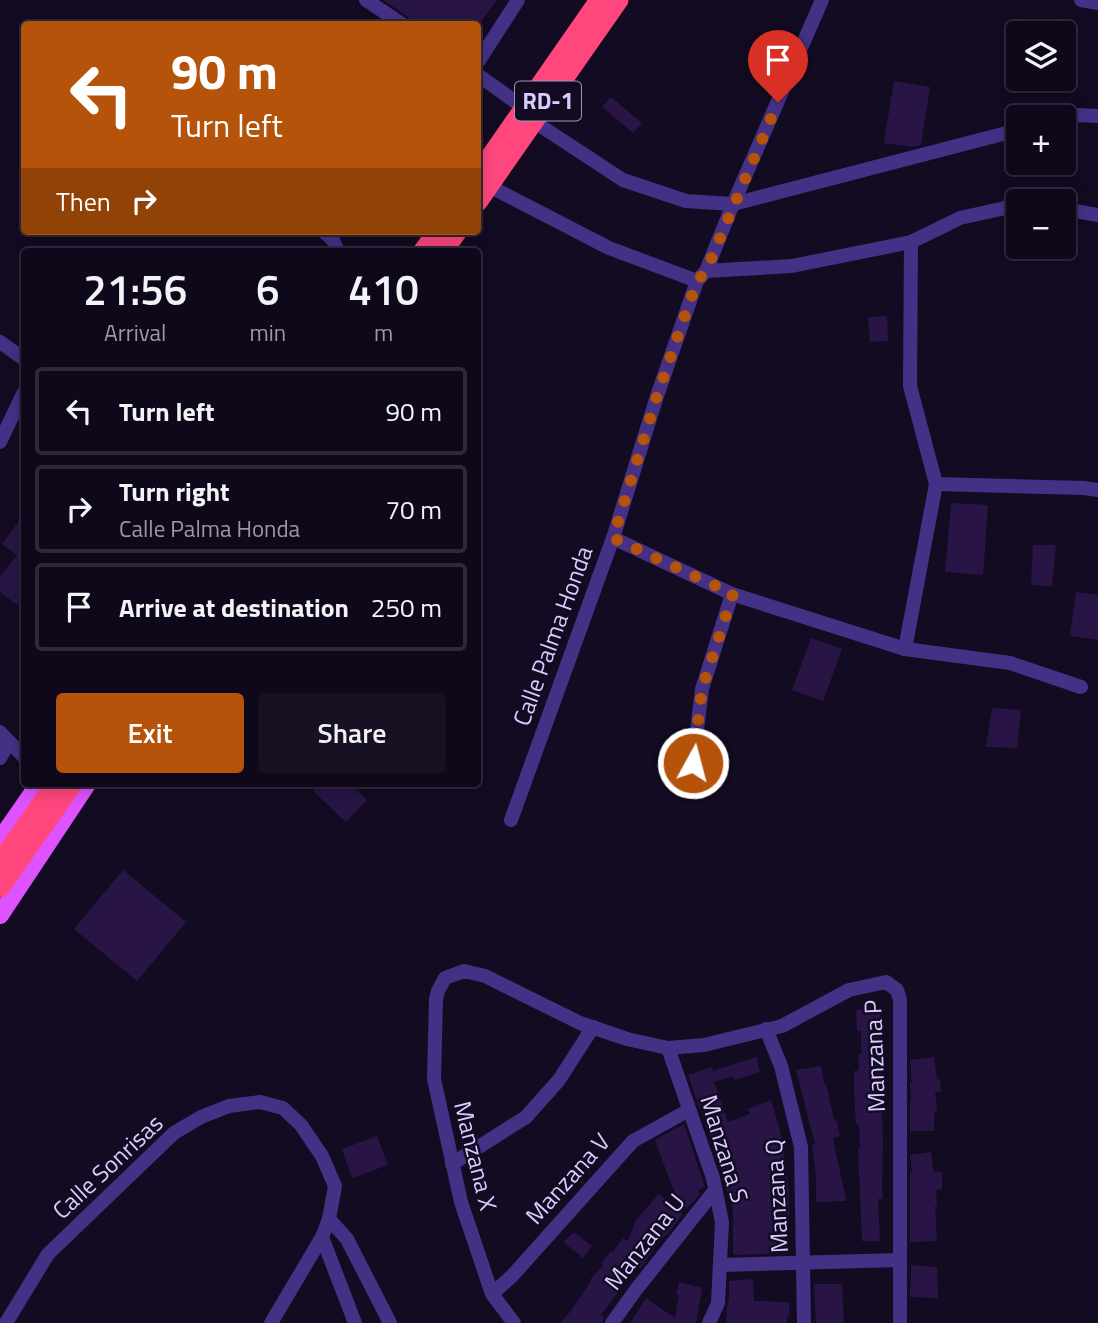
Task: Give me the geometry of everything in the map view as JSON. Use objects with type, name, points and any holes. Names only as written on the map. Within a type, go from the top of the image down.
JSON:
[{"type":"highway","name":"RD-1","points":[[529,114],[619,0]]},
{"type":"highway","name":"RD-1","points":[[481,188],[529,114],[594,2]]},
{"type":"highway","points":[[0,862],[53,787]]},
{"type":"highway","points":[[0,888],[72,787]]},
{"type":"main road","points":[[1,837],[37,787]]},
{"type":"main road","points":[[0,915],[85,787]]},
{"type":"street","points":[[366,0],[398,21]]},
{"type":"street","points":[[481,67],[517,0]]},
{"type":"street","name":"Calle Palma Honda","points":[[511,821],[613,538],[657,396],[702,276],[822,0]]},
{"type":"street","points":[[1081,0],[1098,3]]},
{"type":"street","points":[[481,75],[529,114],[623,180],[686,201],[733,204],[1006,133]]},
{"type":"street","points":[[1076,114],[1098,116]]},
{"type":"street","points":[[481,188],[610,248],[702,276],[792,266],[911,242],[960,218],[1006,208]]},
{"type":"street","points":[[1076,211],[1098,215]]},
{"type":"street","points":[[905,649],[936,484],[910,386],[911,242]]},
{"type":"street","points":[[0,342],[21,357]]},
{"type":"street","points":[[0,442],[21,398]]},
{"type":"street","points":[[936,484],[1098,490]]},
{"type":"street","points":[[613,538],[733,594],[905,649],[1010,663],[1081,687]]},
{"type":"street","points":[[693,763],[702,689],[733,594]]},
{"type":"street","points":[[5,737],[21,754]]},
{"type":"street","points":[[0,758],[5,737]]},
{"type":"street","name":"Manzana P","points":[[438,991],[445,978],[464,971],[485,976],[580,1023],[626,1039],[668,1048],[704,1045],[782,1026],[849,990],[886,982],[897,990],[900,1000],[900,1323]]},
{"type":"street","name":"Manzana X","points":[[438,991],[434,1079],[452,1164],[461,1202],[492,1294],[514,1323]]},
{"type":"street","points":[[452,1164],[526,1117],[559,1080],[593,1027]]},
{"type":"street","name":"Manzana Q","points":[[766,1029],[781,1066],[801,1147],[804,1323]]},
{"type":"street","name":"Manzana S","points":[[668,1048],[713,1178],[722,1222],[718,1303],[709,1323]]},
{"type":"street","name":"Calle Sonrisas","points":[[6,1323],[48,1254],[174,1133],[201,1117],[229,1106],[260,1102],[283,1108],[301,1125],[322,1156],[335,1186],[323,1237],[271,1323]]},
{"type":"street","name":"Manzana V","points":[[492,1294],[512,1276],[633,1141],[689,1110]]},
{"type":"street","name":"Manzana U","points":[[612,1323],[715,1190]]},
{"type":"street","points":[[329,1219],[347,1239],[390,1323]]},
{"type":"street","points":[[323,1237],[355,1323]]},
{"type":"street","points":[[720,1265],[900,1260]]},
{"type":"building","points":[[383,0],[497,0],[481,21],[411,21]]},
{"type":"building","points":[[894,81],[930,87],[921,145],[913,147],[884,143]]},
{"type":"building","points":[[611,97],[642,123],[633,133],[602,107]]},
{"type":"building","points":[[887,316],[888,341],[870,342],[868,317]]},
{"type":"building","points":[[951,503],[988,505],[983,575],[945,572]]},
{"type":"building","points":[[21,518],[21,608],[0,592],[0,577],[17,555],[2,544]]},
{"type":"building","points":[[1033,545],[1056,545],[1052,586],[1031,585]]},
{"type":"building","points":[[1076,592],[1098,595],[1098,640],[1070,636]]},
{"type":"building","points":[[811,638],[842,649],[823,701],[792,690]]},
{"type":"building","points":[[992,708],[1021,710],[1017,748],[986,747]]},
{"type":"building","points":[[317,787],[353,787],[367,800],[346,822],[313,791]]},
{"type":"building","points":[[123,870],[186,922],[137,981],[74,929]]},
{"type":"building","points":[[880,1009],[883,1199],[878,1199],[880,1241],[862,1241],[859,1124],[856,1124],[854,1091],[854,1071],[859,1071],[858,1054],[861,1054],[861,1031],[857,1031],[856,1010]]},
{"type":"building","points":[[756,1057],[760,1072],[735,1080],[734,1076],[714,1082],[728,1122],[750,1114],[748,1109],[771,1100],[780,1130],[789,1191],[789,1253],[733,1255],[731,1196],[728,1196],[720,1161],[718,1162],[701,1106],[699,1107],[688,1075],[712,1067],[713,1071]]},
{"type":"building","points":[[934,1057],[941,1091],[935,1092],[937,1112],[934,1113],[934,1131],[910,1131],[910,1060]]},
{"type":"building","points":[[821,1066],[840,1136],[833,1138],[846,1201],[816,1202],[812,1145],[815,1144],[796,1070]]},
{"type":"building","points":[[684,1124],[705,1187],[698,1190],[700,1194],[684,1210],[655,1140]]},
{"type":"building","points":[[377,1136],[388,1165],[352,1178],[342,1149]]},
{"type":"building","points":[[931,1152],[934,1172],[942,1172],[942,1189],[936,1190],[937,1241],[910,1242],[910,1155]]},
{"type":"building","points":[[659,1194],[683,1214],[659,1241],[641,1268],[638,1266],[627,1281],[618,1278],[625,1283],[601,1315],[604,1317],[602,1323],[560,1323],[603,1265],[601,1263],[623,1238],[628,1241],[636,1220]]},
{"type":"building","points":[[574,1232],[592,1246],[583,1258],[563,1242]]},
{"type":"building","points":[[911,1265],[937,1267],[938,1298],[910,1297]]},
{"type":"building","points":[[753,1279],[754,1301],[789,1302],[787,1323],[726,1323],[729,1281]]},
{"type":"building","points":[[679,1282],[702,1288],[696,1323],[630,1323],[646,1298],[675,1318]]},
{"type":"building","points":[[814,1284],[842,1284],[844,1323],[816,1323]]},
{"type":"route","points":[[693,763],[702,689],[733,594],[613,538],[657,396],[697,281],[706,271],[778,102]]}]
